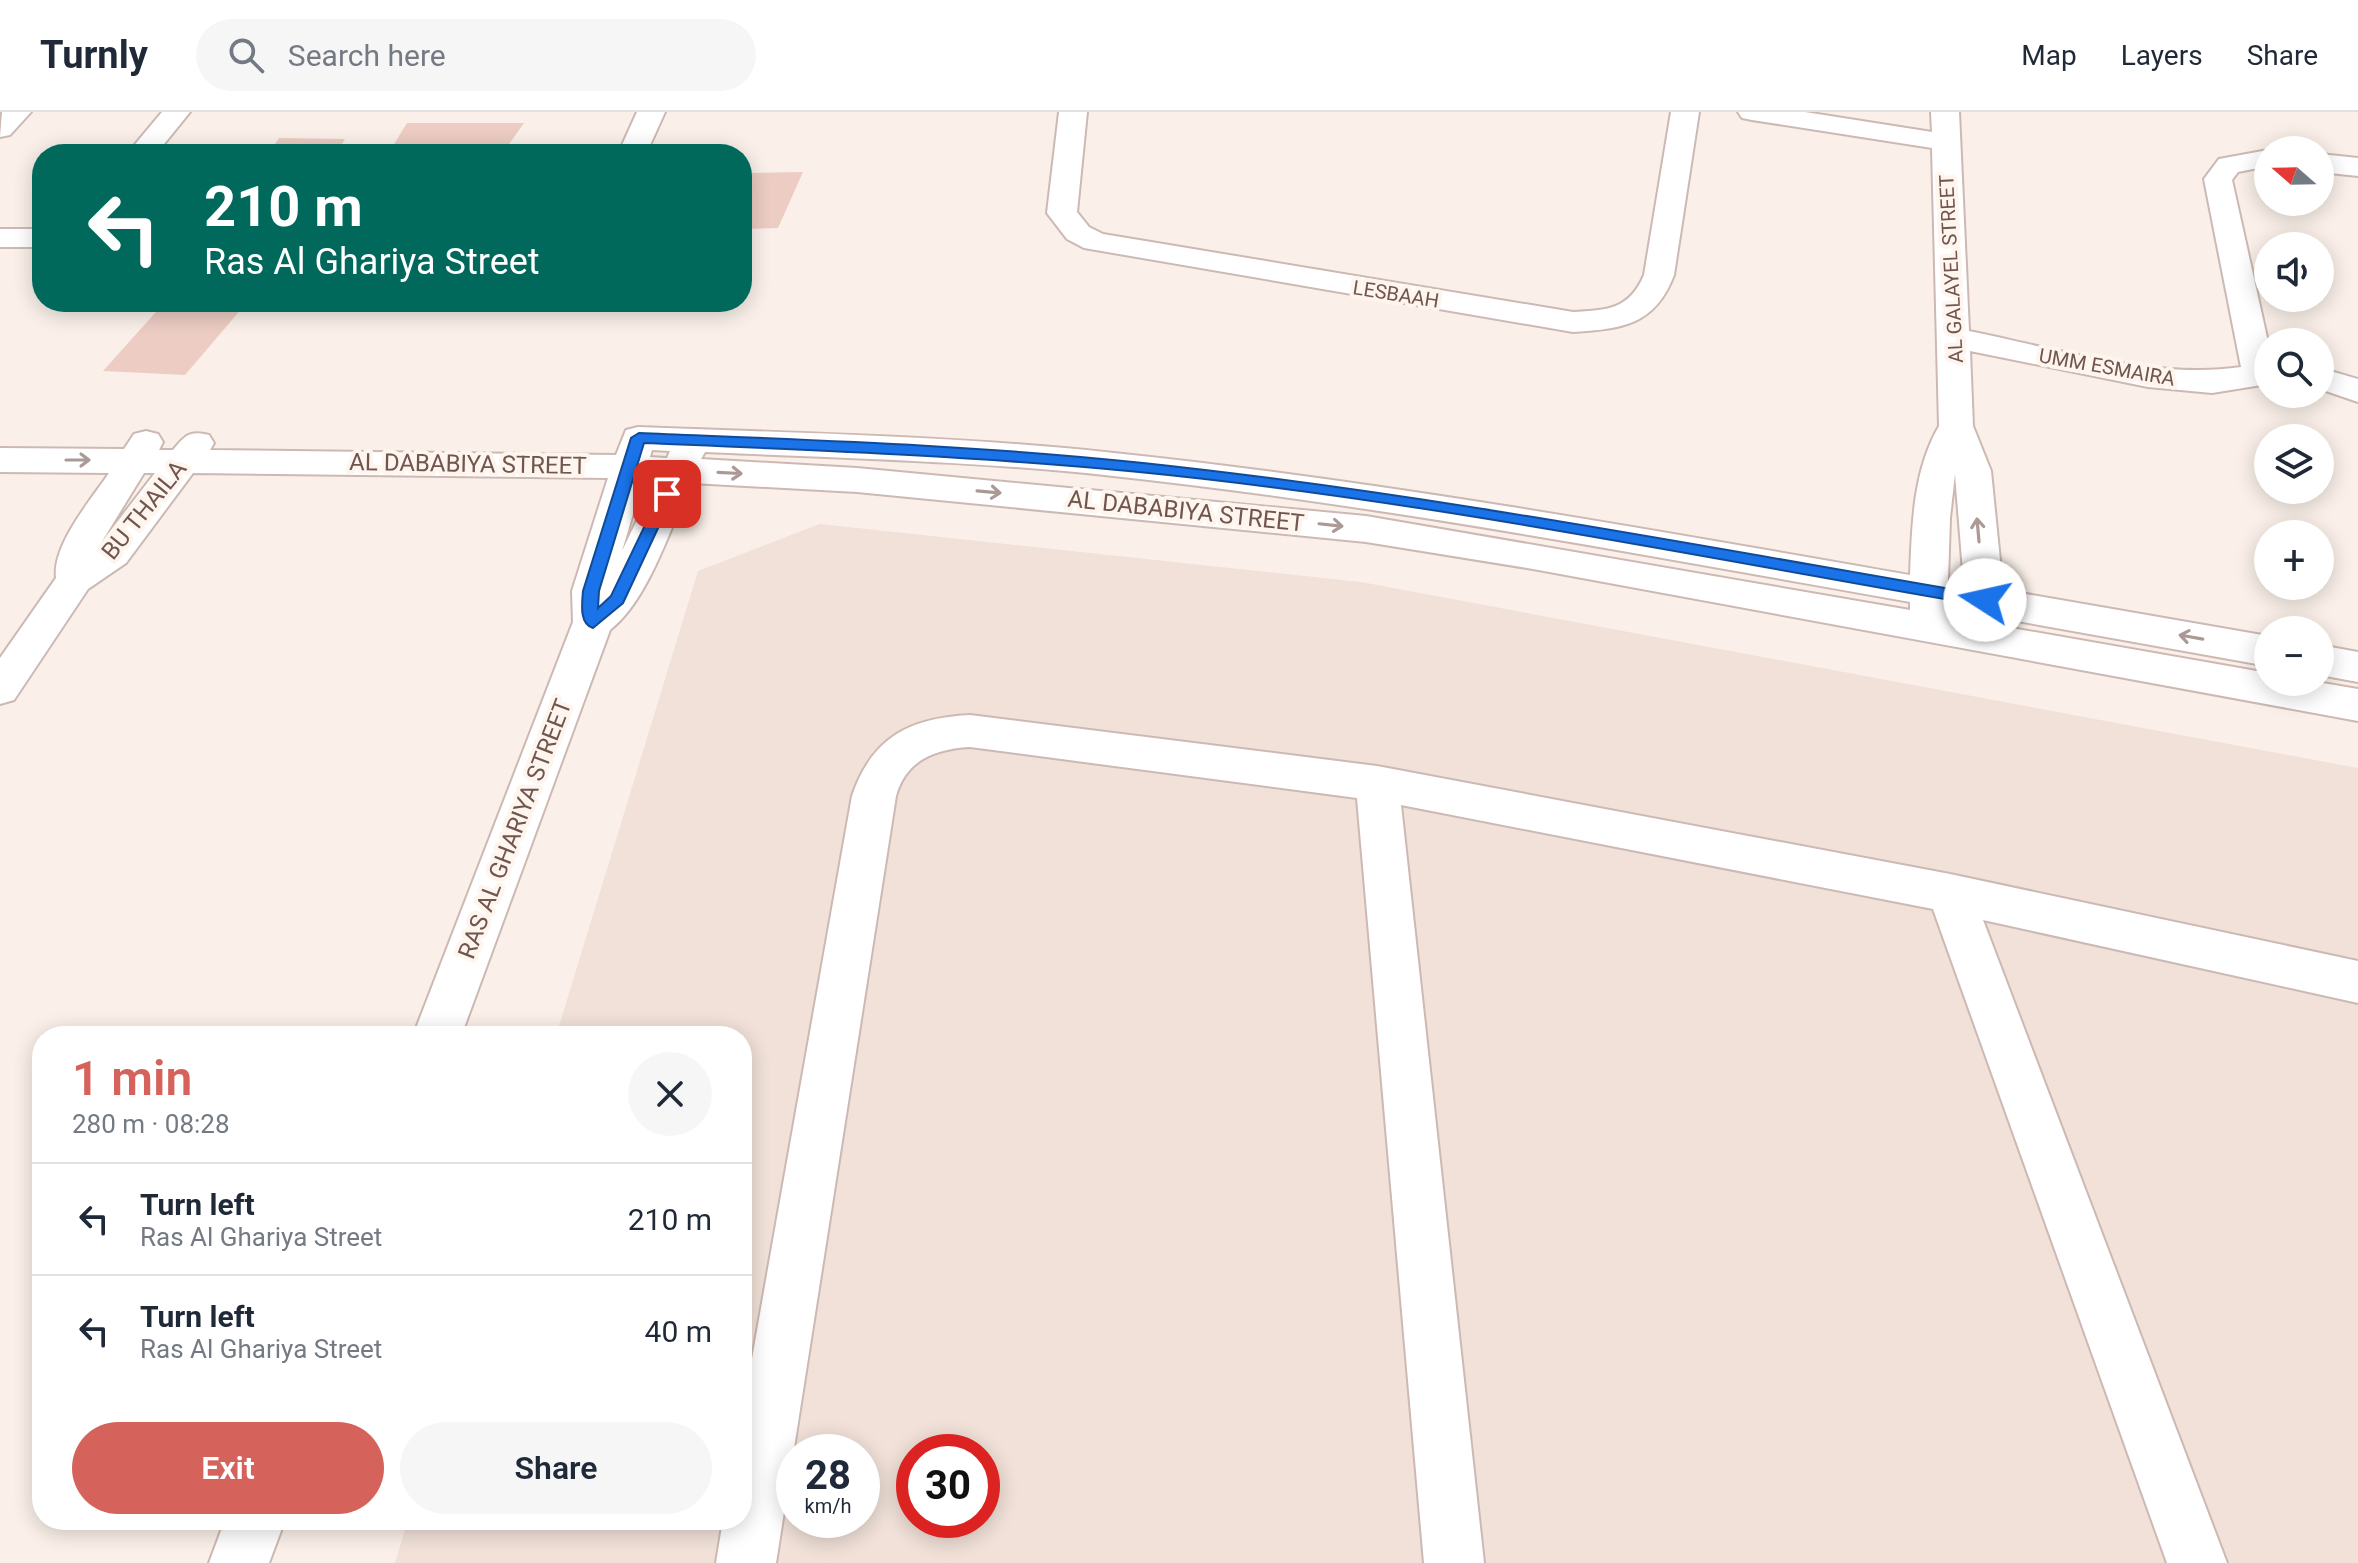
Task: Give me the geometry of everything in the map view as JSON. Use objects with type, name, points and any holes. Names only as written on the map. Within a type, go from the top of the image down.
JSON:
[{"type":"street","points":[[0,129],[17,112]]},
{"type":"street","points":[[149,144],[176,112]]},
{"type":"street","points":[[637,144],[651,112]]},
{"type":"street","name":"LESBAAH","points":[[1073,112],[1062,213],[1078,233],[1095,242],[1573,322],[1598,321],[1628,314],[1644,305],[1653,295],[1685,112]]},
{"type":"street","points":[[1752,112],[1945,127]]},
{"type":"street","name":"AL GALAYEL STREET","points":[[1945,127],[1956,426],[1967,448],[1973,471],[1986,618]]},
{"type":"street","name":"UMM ESMAIRA","points":[[2254,161],[2229,165],[2218,179],[2254,332]]},
{"type":"street","points":[[2334,164],[2358,167]]},
{"type":"street","points":[[0,238],[32,238]]},
{"type":"street","name":"UMM ESMAIRA","points":[[1955,338],[2148,377],[2212,382],[2254,376]]},
{"type":"street","points":[[2334,383],[2358,391]]},
{"type":"street","name":"AL GALAYEL STREET","points":[[1929,608],[1937,473],[1945,443],[1956,426]]},
{"type":"street","name":"AL DABABIYA STREET","points":[[0,431],[142,446],[686,455],[889,483],[1366,529],[1986,618],[2358,705]]},
{"type":"street","name":"AL DABABIYA STREET","points":[[0,460],[142,446]]},
{"type":"street","name":"BU THAILA","points":[[75,579],[73,563],[76,554],[142,446]]},
{"type":"street","name":"BU THAILA","points":[[0,689],[75,579],[113,554],[194,447]]},
{"type":"street","name":"RAS AL GHARIYA STREET","points":[[593,622],[591,591],[634,453]]},
{"type":"street","name":"RAS AL GHARIYA STREET","points":[[441,1026],[593,622],[617,599],[686,455]]},
{"type":"street","name":"AL DABABIYA STREET","points":[[1986,618],[2254,649]]},
{"type":"street","points":[[2334,663],[2358,667]]},
{"type":"street","points":[[752,1527],[877,780],[898,752],[923,738],[951,731],[970,731],[1377,783],[1950,893],[2358,982]]},
{"type":"street","points":[[1377,783],[1454,1563]]},
{"type":"street","points":[[1950,893],[2197,1563]]},
{"type":"street","points":[[239,1563],[251,1530]]},
{"type":"street","points":[[746,1563],[752,1530]]},
{"type":"shaded area","points":[[820,524],[1361,582],[2358,768],[2358,1563],[395,1563],[405,1530],[752,1530],[752,1026],[559,1026],[698,571]]},
{"type":"building","points":[[407,123],[524,123],[509,144],[394,144]]},
{"type":"building","points":[[279,138],[345,139],[342,144],[275,144]]},
{"type":"building","points":[[803,172],[778,228],[752,229],[752,173]]},
{"type":"building","points":[[156,312],[239,312],[185,375],[103,371]]},
{"type":"route","points":[[667,494],[622,591],[611,608],[593,622],[591,591],[639,438],[934,450],[1112,464],[1425,505],[1985,600]]}]
